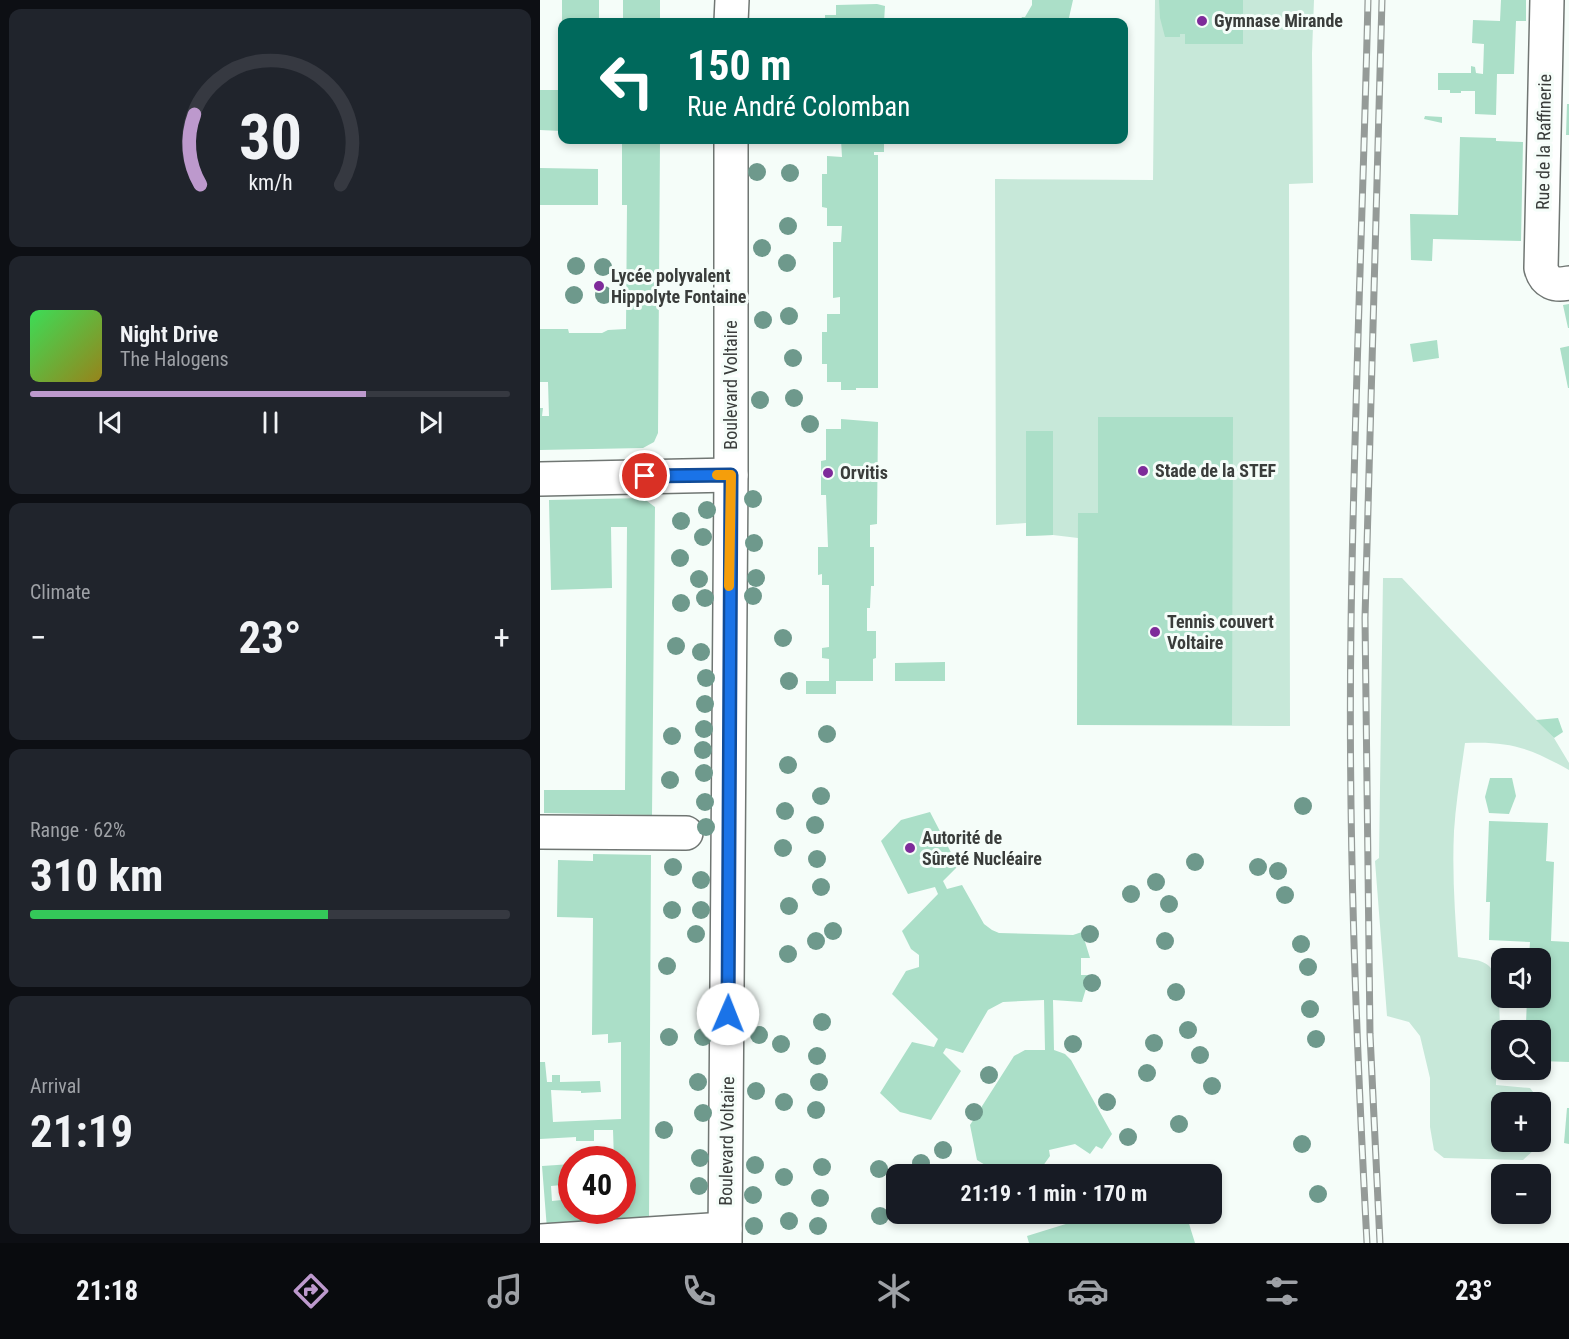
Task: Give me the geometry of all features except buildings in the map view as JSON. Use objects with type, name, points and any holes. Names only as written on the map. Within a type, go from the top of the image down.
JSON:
[{"type":"street","points":[[731,18],[732,0]]},
{"type":"street","name":"Rue de la Raffinerie","points":[[1547,0],[1541,268],[1543,276],[1559,282]]},
{"type":"street","name":"Boulevard Voltaire","points":[[725,1236],[731,475],[731,144]]},
{"type":"street","points":[[540,479],[731,475]]},
{"type":"street","points":[[540,832],[686,833]]},
{"type":"street","points":[[540,1241],[725,1236]]},
{"type":"green space","name":"Stade de la STEF","points":[[1155,0],[1314,0],[1313,183],[1289,184],[1290,726],[1077,725],[1078,538],[1053,535],[1026,536],[1026,523],[996,525],[995,179],[1153,180]]},
{"type":"green space","points":[[1383,578],[1402,578],[1554,738],[1569,763],[1569,770],[1531,751],[1495,743],[1465,743],[1456,809],[1453,862],[1458,957],[1489,966],[1491,969],[1491,1008],[1499,1008],[1499,1020],[1491,1020],[1491,1080],[1496,1080],[1496,1085],[1530,1088],[1533,1092],[1491,1092],[1491,1152],[1532,1152],[1523,1160],[1444,1158],[1434,1150],[1430,1127],[1430,1078],[1420,1036],[1409,1022],[1387,1016],[1375,861],[1379,858]]},
{"type":"railway","points":[[1367,1243],[1354,934],[1350,702],[1354,468],[1368,0]]},
{"type":"railway","points":[[1380,1243],[1370,1034],[1365,618],[1382,0]]},
{"type":"slow traffic","points":[[717,475],[731,475],[729,586]]},
{"type":"place","name":"Gymnase Mirande","points":[[1202,21]]},
{"type":"place","name":"Lycée polyvalent Hippolyte Fontaine","points":[[599,286]]},
{"type":"place","name":"Stade de la STEF","points":[[1143,471]]},
{"type":"place","name":"Orvitis","points":[[828,473]]},
{"type":"place","name":"Tennis couvert Voltaire","points":[[1155,632]]},
{"type":"place","name":"Autorité de Sûreté Nucléaire","points":[[910,848]]},
{"type":"route","points":[[645,476],[731,475],[728,1014]]}]
